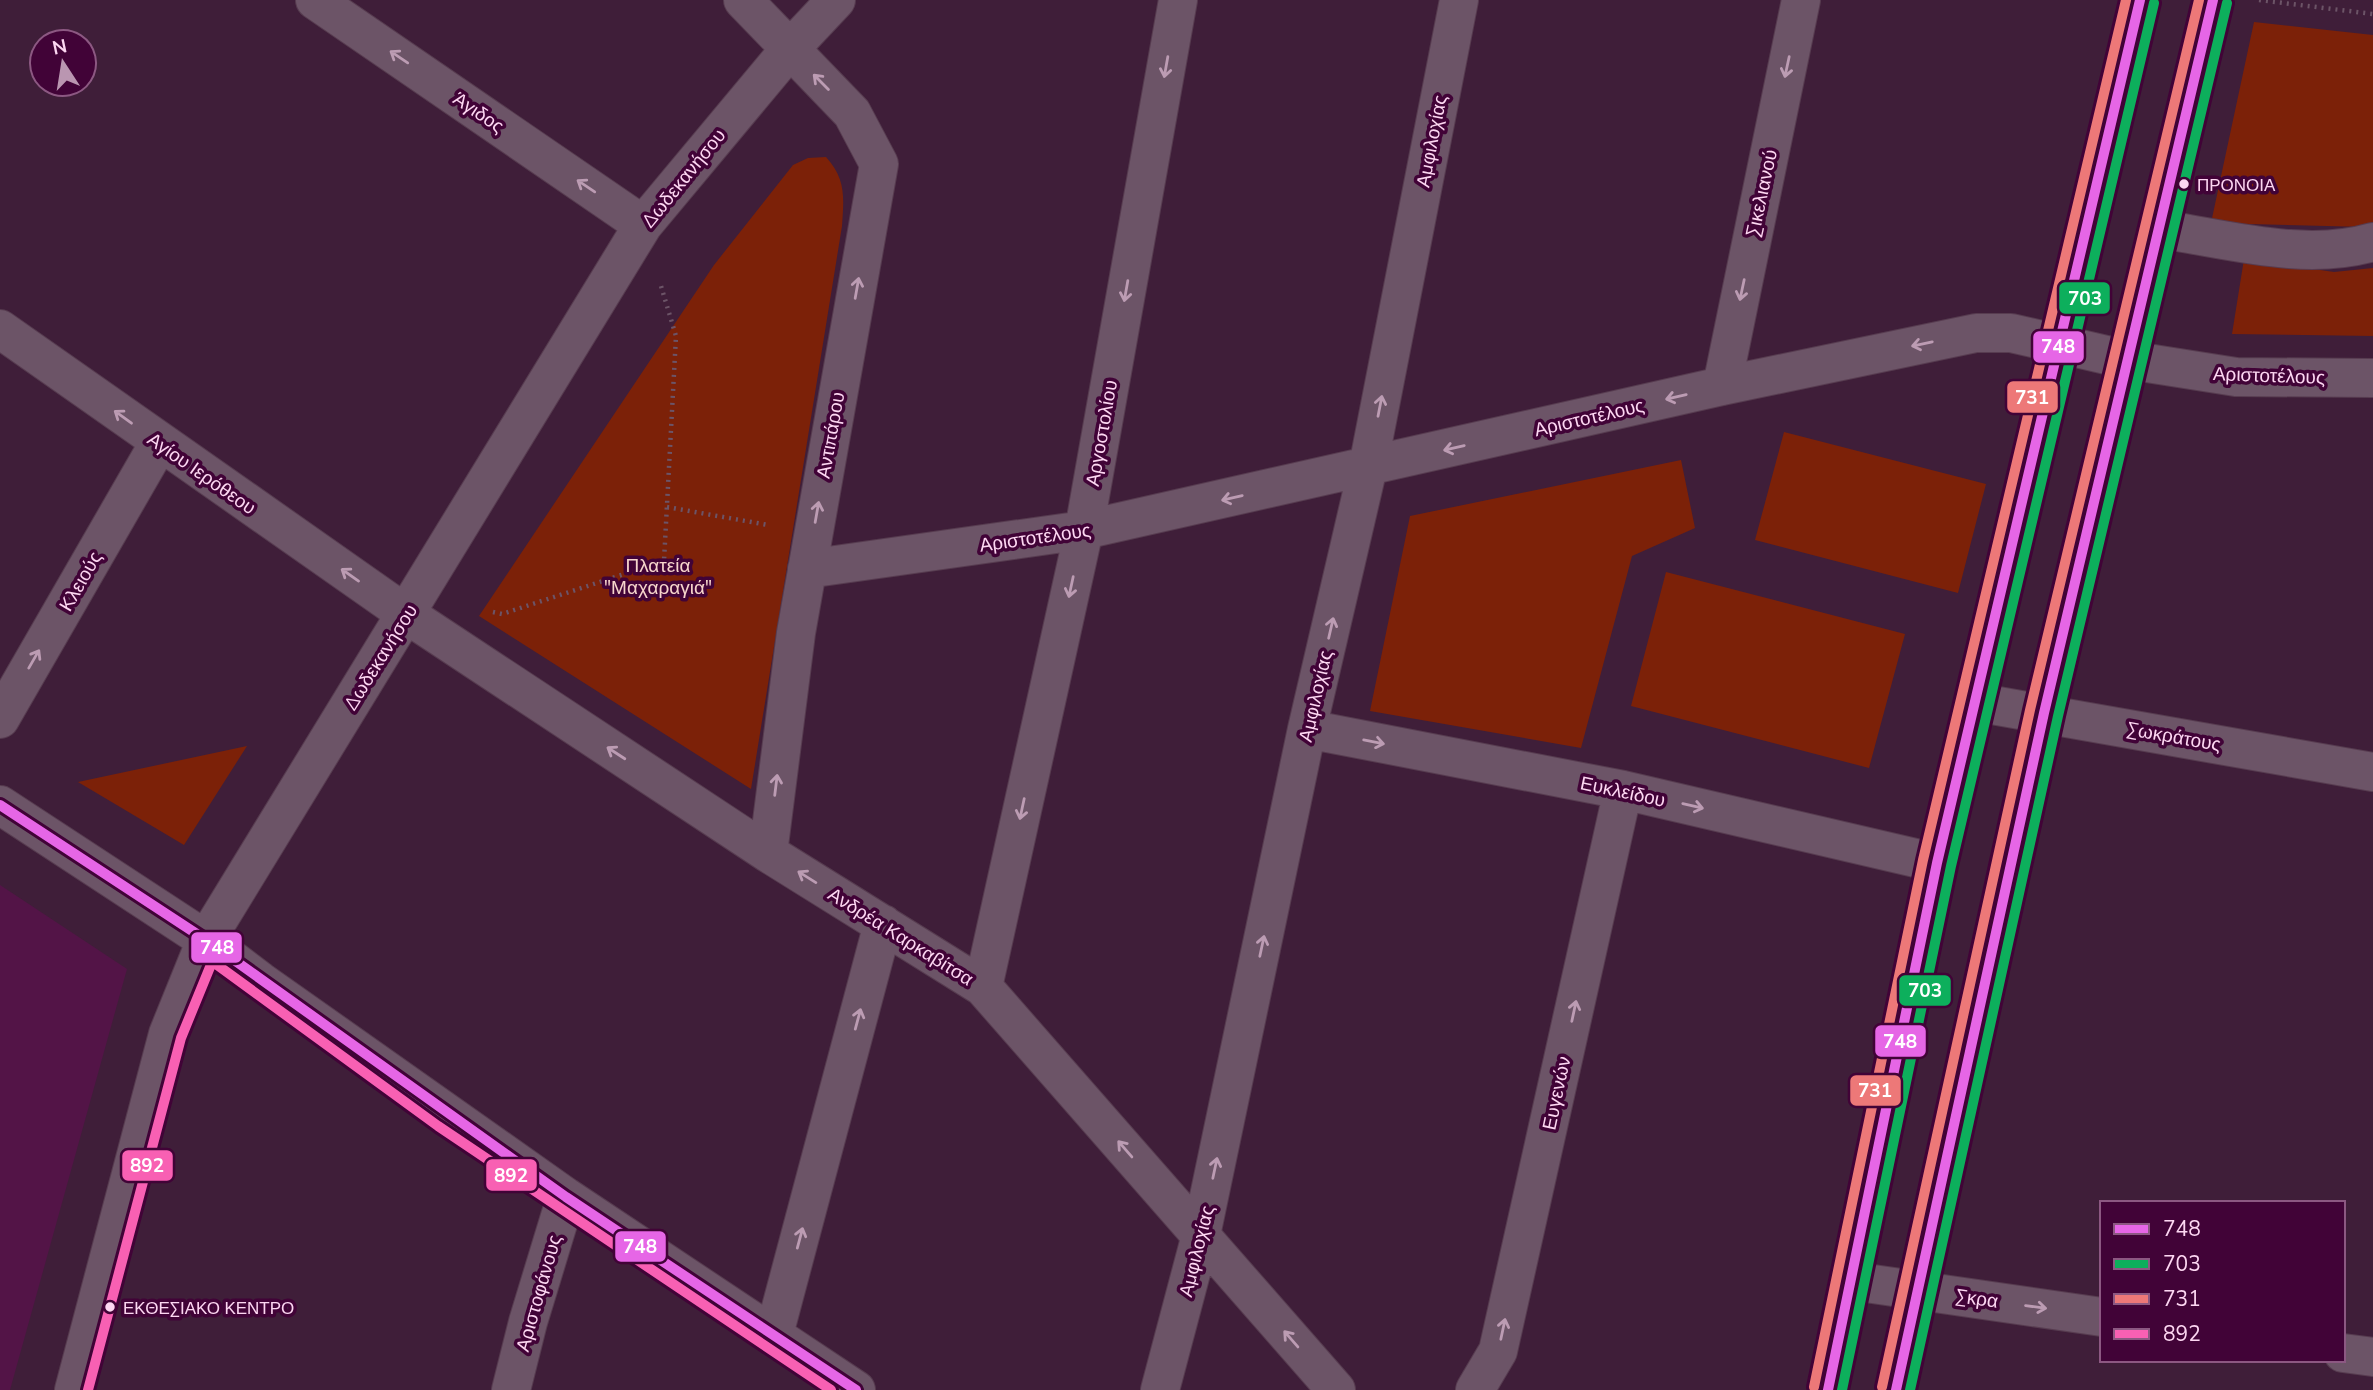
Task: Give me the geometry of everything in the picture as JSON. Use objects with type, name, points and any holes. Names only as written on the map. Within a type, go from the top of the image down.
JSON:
[{"type":"main road","points":[[1828,1390],[1937,863],[2140,0]]},
{"type":"main road","points":[[1896,1390],[2044,713],[2213,0]]},
{"type":"street","name":"Αντιπάρου","points":[[743,0],[852,113],[879,164],[810,551],[768,853]]},
{"type":"street","name":"Δωδεκανήσου","points":[[74,1390],[168,1034],[206,940],[643,225],[789,50],[836,0]]},
{"type":"street","name":"Αργοστολίου","points":[[983,987],[1084,530],[1178,0]]},
{"type":"street","name":"Αμφιλοχίας","points":[[1160,1390],[1201,1235],[1307,729],[1368,467],[1459,0]]},
{"type":"street","name":"Σικελιανού","points":[[1722,386],[1801,0]]},
{"type":"street","name":"Άγιδος","points":[[331,5],[643,225]]},
{"type":"street","points":[[2159,229],[2289,248],[2349,249],[2373,242]]},
{"type":"street","name":"Αγίου Ιερόθεου","points":[[0,328],[159,443],[406,614]]},
{"type":"street","name":"Αριστοτέλους","points":[[810,551],[1084,530],[1722,386],[1976,333],[1998,332],[2060,342],[2128,360],[2236,377],[2373,378]]},
{"type":"street","name":"Κλειούς","points":[[0,719],[159,443]]},
{"type":"street","name":"Ανδρέα Καρκαβίτσα","points":[[406,614],[768,853],[983,987],[1336,1390]]},
{"type":"street","name":"Σωκράτους","points":[[1975,702],[2373,772]]},
{"type":"street","name":"Ευκλείδου","points":[[1307,729],[1623,790],[1937,863]]},
{"type":"street","name":"Ευγενών","points":[[1475,1390],[1498,1351],[1623,790]]},
{"type":"street","points":[[0,805],[206,940],[566,1197],[778,1319],[856,1390]]},
{"type":"street","points":[[778,1319],[883,924]]},
{"type":"street","name":"Αριστοφάνους","points":[[511,1390],[528,1322],[566,1197]]},
{"type":"street","name":"Σκρα","points":[[1852,1281],[2100,1317]]},
{"type":"street","points":[[2345,1353],[2373,1357]]},
{"type":"path","points":[[2258,0],[2373,15]]},
{"type":"path","points":[[489,612],[502,614],[664,561],[676,336],[643,225]]},
{"type":"path","points":[[667,507],[810,551]]},
{"type":"shaded area","points":[[0,885],[127,969],[10,1390],[0,1390]]},
{"type":"green space","points":[[2254,22],[2373,35],[2373,225],[2211,223]]},
{"type":"green space","name":"Πλατεία \"Μαχαραγιά\"","points":[[826,157],[837,173],[842,189],[842,226],[751,789],[479,616],[714,265],[793,165],[808,158]]},
{"type":"green space","points":[[2244,259],[2334,272],[2373,268],[2373,336],[2232,334]]},
{"type":"green space","points":[[1784,432],[1986,484],[1958,593],[1755,540]]},
{"type":"green space","points":[[1681,460],[1695,528],[1632,556],[1581,748],[1370,711],[1410,516]]},
{"type":"green space","points":[[1666,572],[1905,634],[1869,768],[1631,706]]},
{"type":"green space","points":[[247,746],[184,845],[78,782]]},
{"type":"transit line","name":"731","points":[[1814,1387],[1923,860],[2126,0]]},
{"type":"transit line","name":"748","points":[[1828,1390],[1937,863],[2140,0]]},
{"type":"transit line","name":"731","points":[[1882,1387],[2030,710],[2199,0]]},
{"type":"transit line","name":"748","points":[[1896,1390],[2044,713],[2213,0]]},
{"type":"transit line","name":"703","points":[[1842,1390],[1951,866],[2154,3]]},
{"type":"transit line","name":"703","points":[[1910,1390],[2058,716],[2227,3]]},
{"type":"transit line","name":"748","points":[[0,805],[206,940],[566,1197],[856,1390]]},
{"type":"transit line","name":"892","points":[[88,1390],[181,1038],[219,945]]},
{"type":"transit line","name":"892","points":[[198,951],[438,1126],[831,1390]]},
{"type":"place","name":"ΠΡΟΝΟΙΑ","points":[[2184,184]]},
{"type":"place","name":"ΕΚΘΕΣΙΑΚΟ ΚΕΝΤΡΟ","points":[[110,1307]]}]
